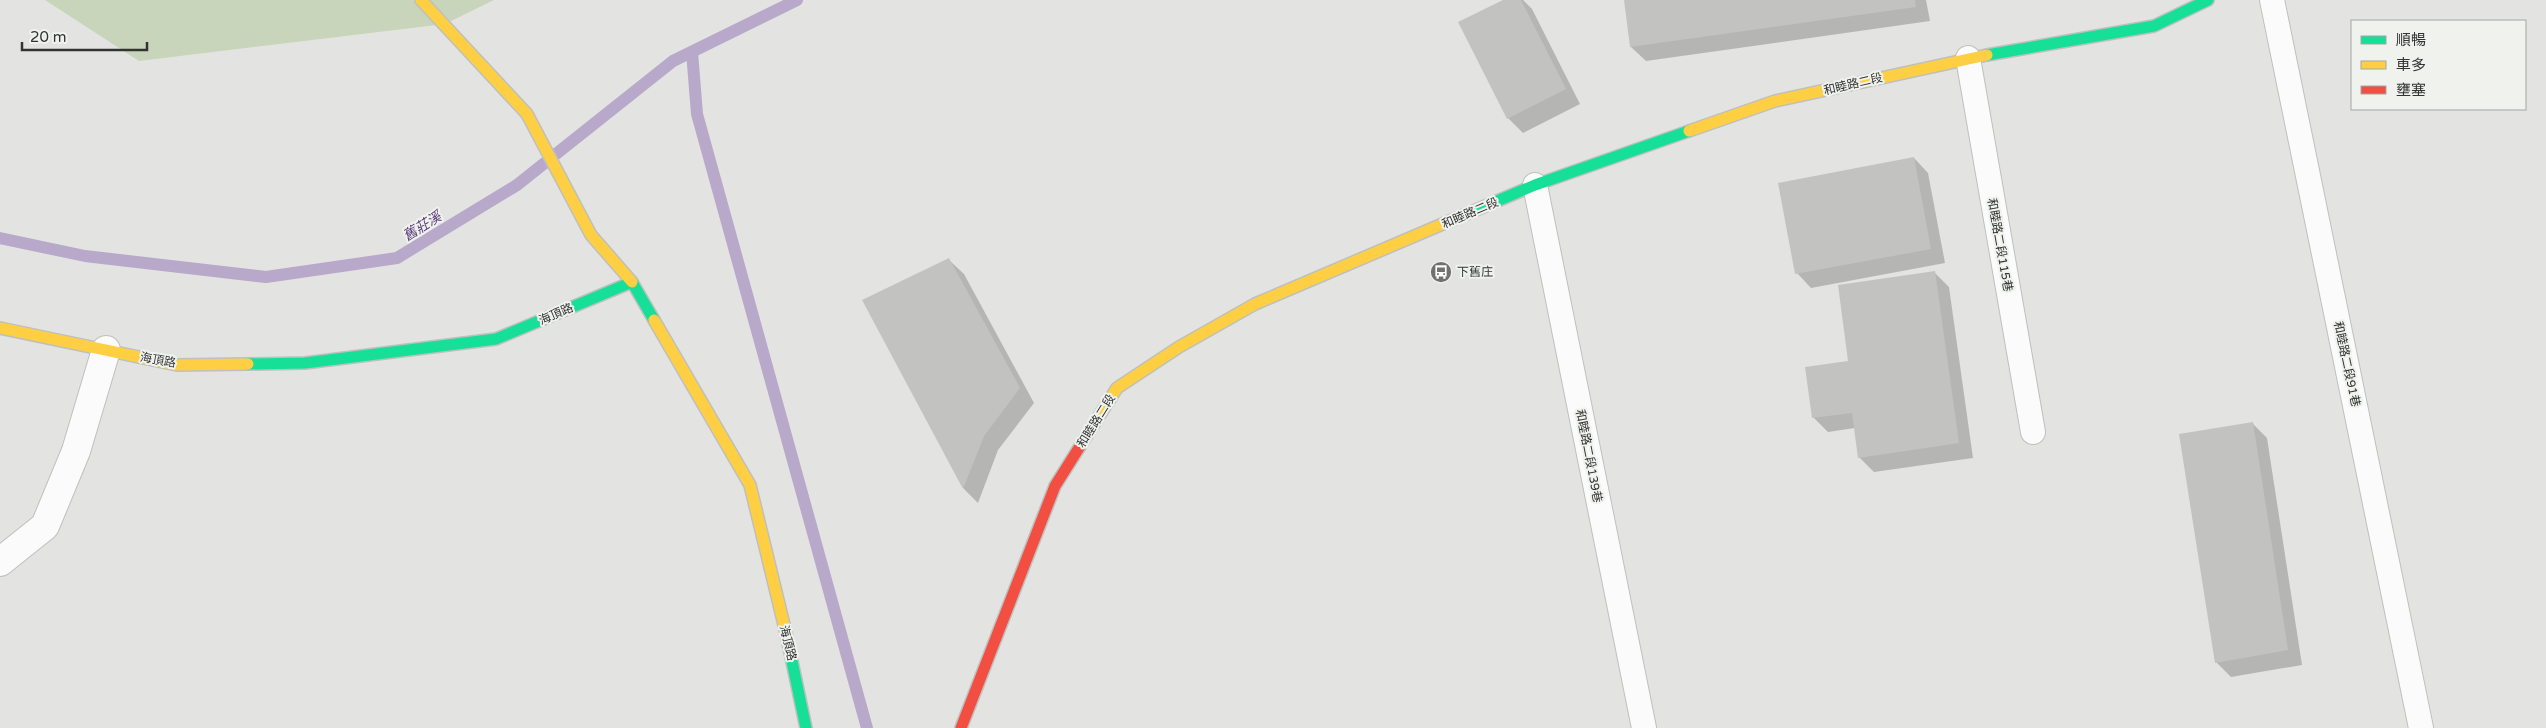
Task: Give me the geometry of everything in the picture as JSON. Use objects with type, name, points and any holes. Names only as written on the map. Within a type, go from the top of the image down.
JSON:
[{"type":"street","points":[[421,0],[526,114],[592,235],[632,282]]},
{"type":"street","name":"和睦路二段","points":[[961,728],[1055,486],[1117,388],[1178,347],[1255,304],[1535,185],[1775,101],[1968,58],[2154,26],[2208,0]]},
{"type":"street","name":"海頂路","points":[[0,328],[177,365],[305,363],[496,339],[632,282],[750,485],[795,671],[806,728]]},
{"type":"street","points":[[0,562],[45,526],[76,451],[106,350]]},
{"type":"lane","name":"和睦路二段91巷","points":[[2272,0],[2421,728]]},
{"type":"lane","name":"和睦路二段115巷","points":[[1968,58],[2033,432]]},
{"type":"lane","name":"和睦路二段139巷","points":[[1535,185],[1644,728]]},
{"type":"green space","points":[[45,0],[494,0],[445,24],[139,61]]},
{"type":"building","points":[[1503,0],[1521,0],[1566,89],[1507,119],[1458,22]]},
{"type":"building","points":[[1624,0],[1915,0],[1916,7],[1630,47]]},
{"type":"building","points":[[1914,157],[1931,249],[1795,274],[1778,183]]},
{"type":"building","points":[[949,258],[1020,388],[984,436],[963,489],[862,300]]},
{"type":"building","points":[[1935,271],[1959,443],[1858,458],[1852,413],[1812,418],[1805,367],[1848,361],[1838,285]]},
{"type":"building","points":[[2253,422],[2288,650],[2215,663],[2179,434]]},
{"type":"waterway","name":"舊莊溪","points":[[0,238],[85,256],[266,277],[397,258],[517,185],[673,61],[797,0]]},
{"type":"waterway","points":[[692,52],[697,114],[867,728]]},
{"type":"traffic: fast","points":[[1987,55],[2154,26],[2208,0]]},
{"type":"traffic: fast","points":[[1445,223],[1535,185],[1689,131]]},
{"type":"traffic: fast","points":[[248,364],[305,363],[496,339],[632,282],[654,320]]},
{"type":"traffic: fast","points":[[786,633],[806,728]]},
{"type":"traffic: slow","points":[[421,0],[527,114],[591,235],[632,282]]},
{"type":"traffic: slow","points":[[1689,131],[1775,101],[1987,55]]},
{"type":"traffic: slow","points":[[1094,424],[1117,388],[1179,347],[1255,304],[1445,223]]},
{"type":"traffic: slow","points":[[654,320],[750,485],[786,633]]},
{"type":"traffic: slow","points":[[0,328],[177,365],[248,364]]},
{"type":"traffic: jam","points":[[961,728],[1055,486],[1094,424]]},
{"type":"place","name":"下舊庄","points":[[1441,272]]}]
